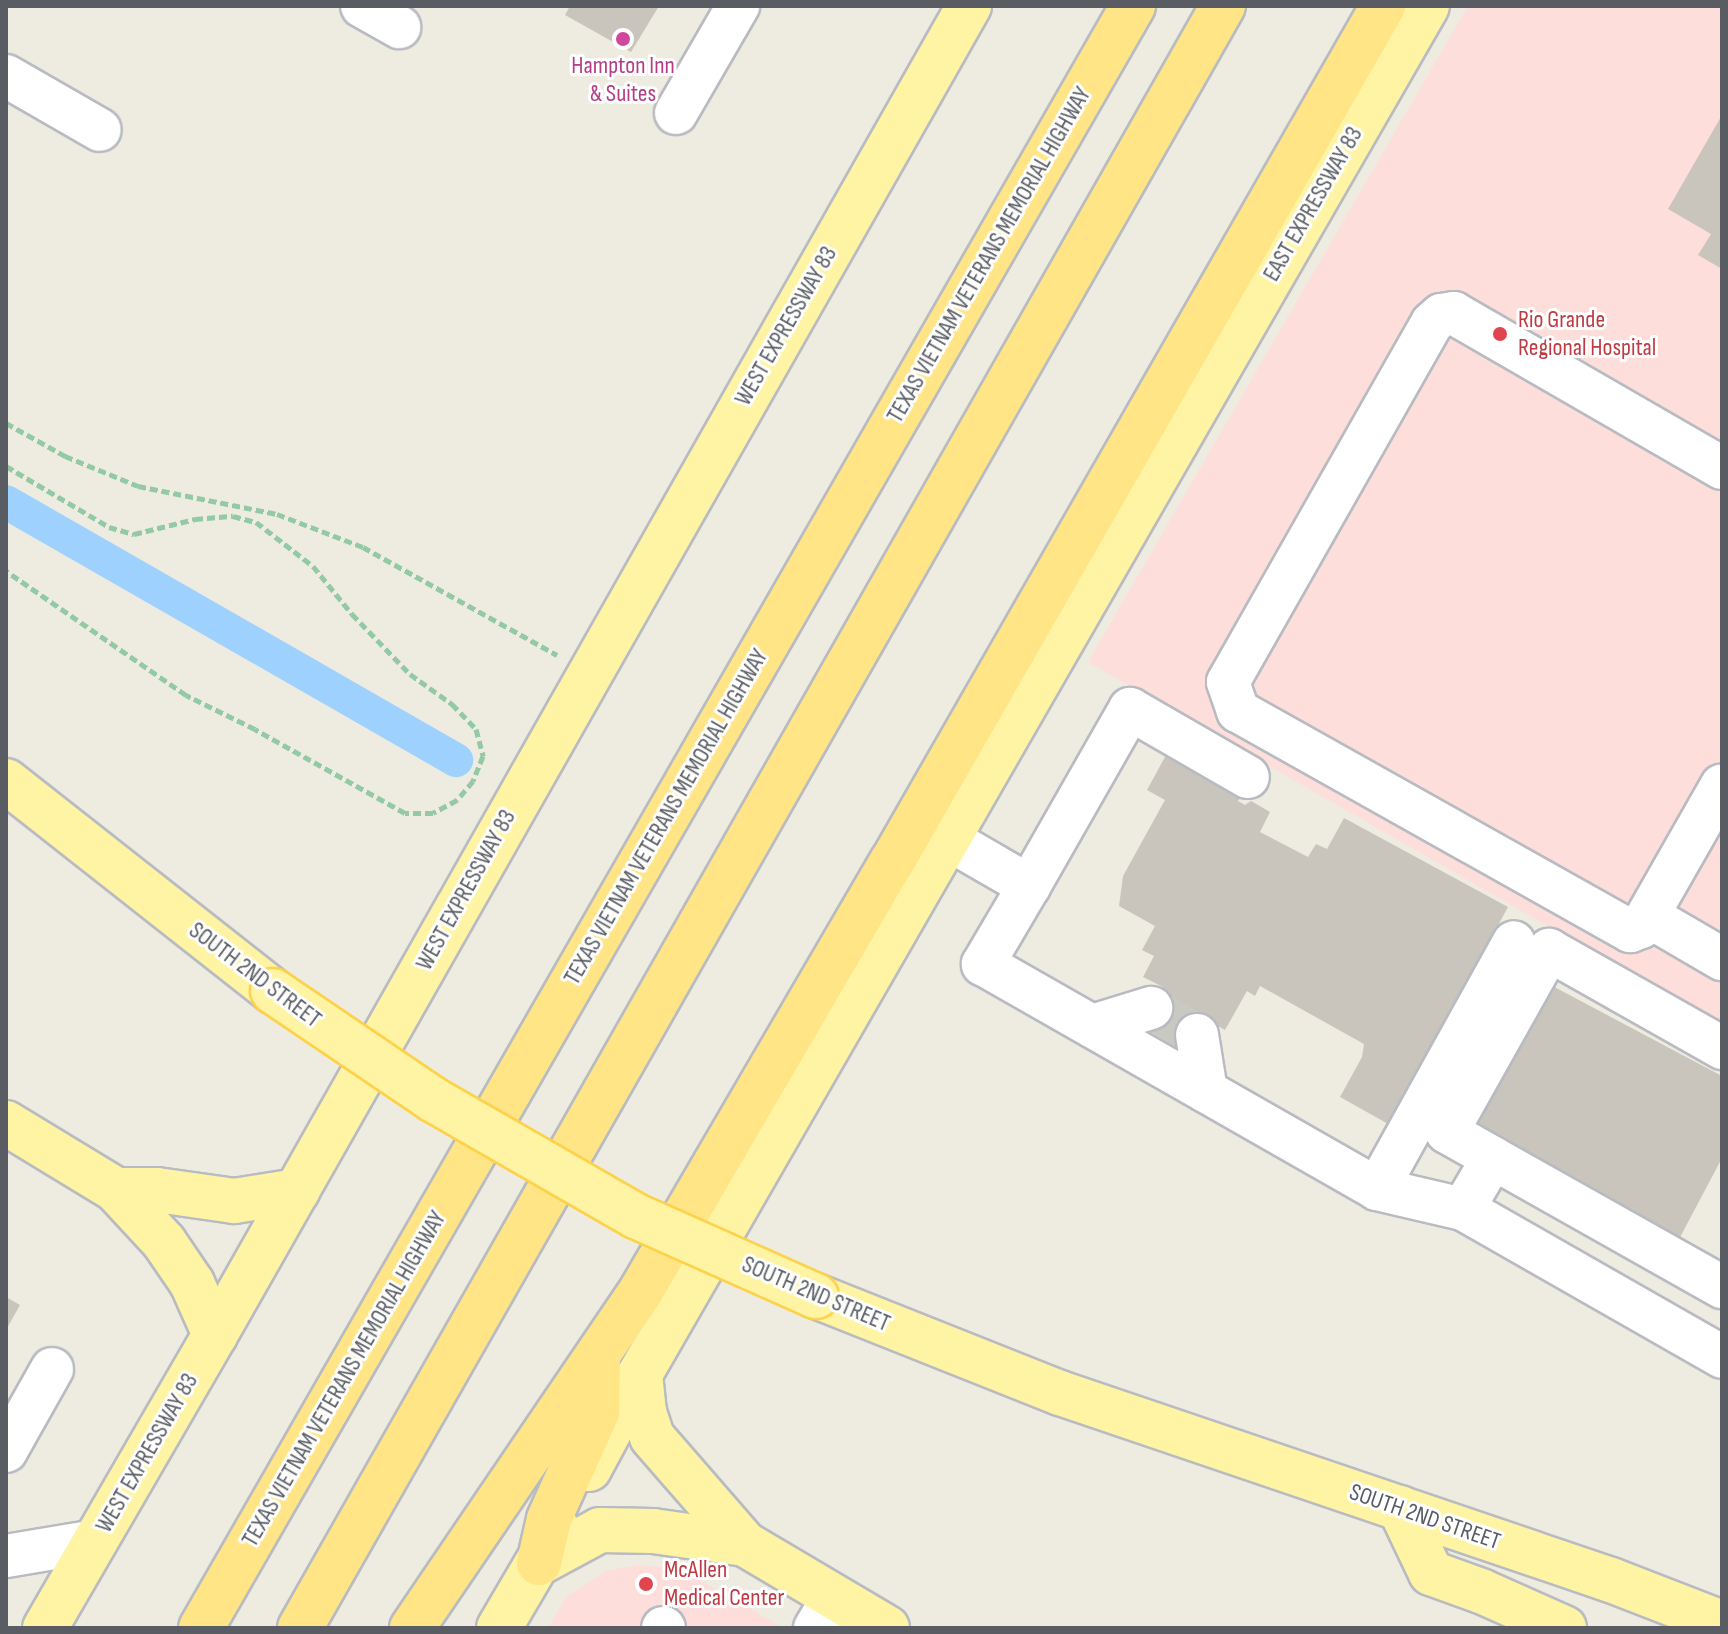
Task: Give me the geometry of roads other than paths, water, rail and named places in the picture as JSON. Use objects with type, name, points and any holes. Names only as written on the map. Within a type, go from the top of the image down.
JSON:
[{"type":"highway","name":"TEXAS VIETNAM VETERANS MEMORIAL HIGHWAY","points":[[201,1628],[1133,6]]},
{"type":"highway","points":[[300,1628],[1223,6]]},
{"type":"highway","points":[[412,1628],[642,1289],[823,981],[1383,6]]},
{"type":"highway","points":[[539,1563],[549,1519],[597,1412],[598,1356]]},
{"type":"main road","name":"WEST EXPRESSWAY 83","points":[[45,1628],[215,1335],[969,6]]},
{"type":"main road","name":"EAST EXPRESSWAY 83","points":[[948,839],[1427,6]]},
{"type":"main road","name":"SOUTH 2ND STREET","points":[[6,781],[273,991],[434,1100],[636,1216],[816,1296],[1060,1393],[1611,1580],[1722,1623]]},
{"type":"main road","points":[[499,1628],[539,1563],[640,1374],[948,839]]},
{"type":"main road","points":[[6,1123],[116,1190],[164,1242],[192,1283],[215,1335]]},
{"type":"main road","points":[[116,1190],[157,1190],[234,1201],[297,1191]]},
{"type":"main road","points":[[640,1374],[644,1412],[652,1437],[745,1544],[824,1612],[887,1628]]},
{"type":"main road","points":[[1400,1508],[1431,1573],[1496,1597],[1564,1628]]},
{"type":"main road","points":[[539,1563],[600,1530],[653,1531],[745,1544]]},
{"type":"street","points":[[362,6],[399,27]]},
{"type":"street","points":[[676,113],[738,6]]},
{"type":"street","points":[[6,76],[100,130]]},
{"type":"street","points":[[1722,468],[1454,313],[1441,315],[1432,323],[1228,682],[1238,711],[1630,931],[1641,927],[1648,916],[1722,785]]},
{"type":"street","points":[[1248,777],[1130,709],[983,964],[1377,1189],[1463,1209],[1706,1348],[1722,1286],[1717,1271],[1722,1264]]},
{"type":"street","points":[[948,839],[1029,886]]},
{"type":"street","points":[[1648,916],[1722,959]]},
{"type":"street","points":[[1377,1189],[1514,942]]},
{"type":"street","points":[[1722,1048],[1549,950],[1447,1132],[1722,1286]]},
{"type":"street","points":[[1092,1026],[1151,1008]]},
{"type":"street","points":[[1197,1035],[1206,1091]]},
{"type":"street","points":[[1463,1209],[1493,1158]]},
{"type":"street","points":[[6,1451],[52,1369]]},
{"type":"street","points":[[6,1556],[96,1541]]},
{"type":"waterway","points":[[6,502],[456,760]]},
{"type":"tunnel","points":[[1151,1008],[1197,1035]]},
{"type":"place","name":"Hampton Inn & Suites","points":[[623,39]]},
{"type":"place","name":"Rio Grande Regional Hospital","points":[[1500,334]]},
{"type":"place","name":"McAllen Medical Center","points":[[646,1584]]}]
